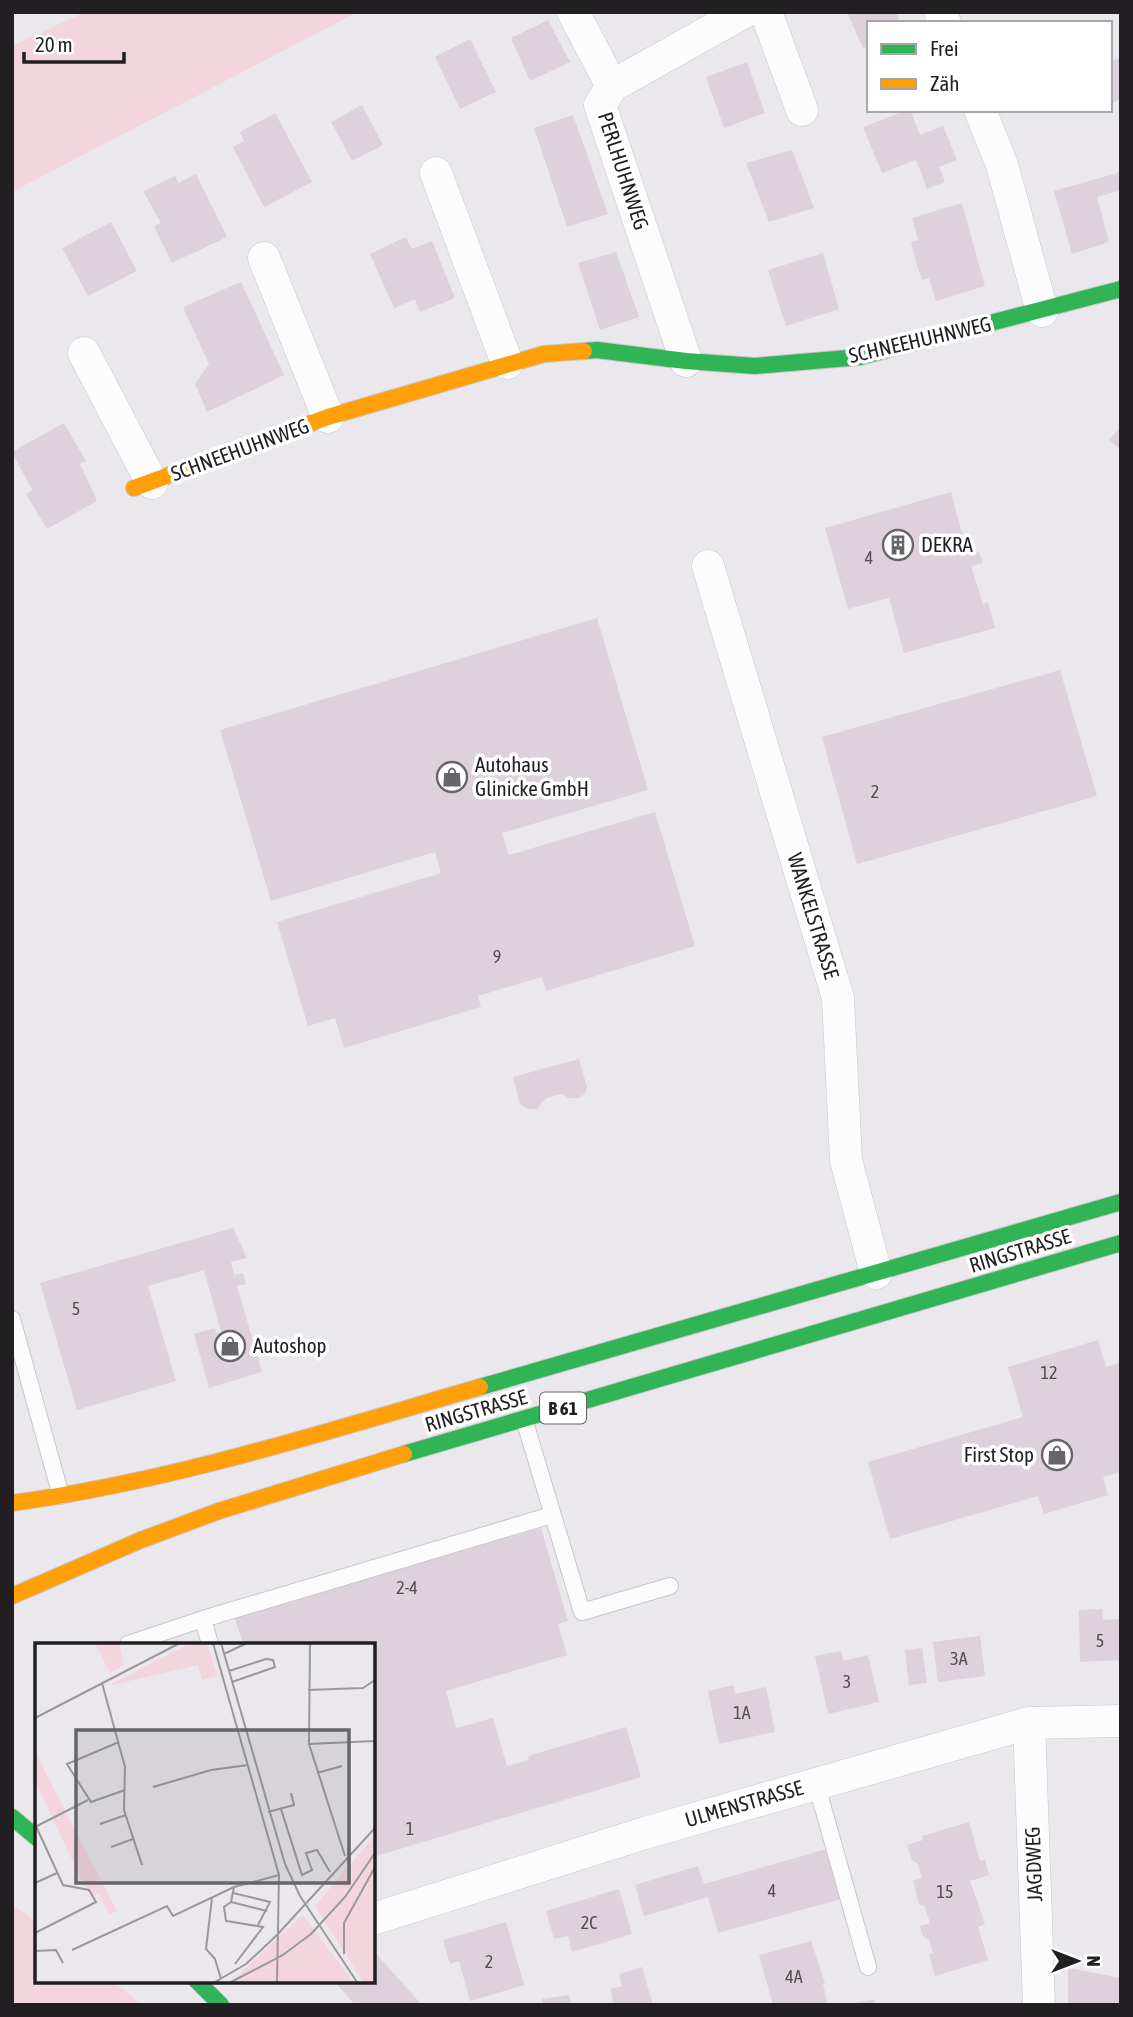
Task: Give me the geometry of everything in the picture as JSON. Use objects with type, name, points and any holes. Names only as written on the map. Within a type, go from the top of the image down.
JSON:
[{"type":"main road","name":"SCHNEEHUHNWEG","points":[[143,486],[328,417],[544,354],[597,350],[755,366],[860,358],[1121,289]]},
{"type":"main road","name":"RINGSTRASSE","points":[[12,1503],[62,1497],[139,1482],[228,1460],[1121,1202]]},
{"type":"main road","name":"RINGSTRASSE","points":[[12,1596],[71,1568],[219,1511],[314,1480],[1121,1243]]},
{"type":"main road","points":[[12,1817],[35,1836]]},
{"type":"street","points":[[573,12],[612,86]]},
{"type":"street","name":"PERLHUHNWEG","points":[[686,361],[600,105],[612,86],[744,12]]},
{"type":"street","points":[[766,12],[803,110]]},
{"type":"street","points":[[981,112],[1002,165],[1042,311]]},
{"type":"street","points":[[436,173],[507,363]]},
{"type":"street","name":"SCHNEEHUHNWEG","points":[[264,258],[328,417]]},
{"type":"street","name":"SCHNEEHUHNWEG","points":[[85,353],[143,486]]},
{"type":"street","name":"WANKELSTRASSE","points":[[708,566],[838,998],[846,1160],[876,1273]]},
{"type":"street","name":"ULMENSTRASSE","points":[[374,1919],[645,1833],[1029,1723],[1121,1721]]},
{"type":"street","name":"JAGDWEG","points":[[1029,1723],[1039,2005]]},
{"type":"lane","points":[[12,1320],[62,1497]]},
{"type":"lane","points":[[524,1419],[582,1612],[670,1586]]},
{"type":"lane","points":[[131,1643],[552,1515]]},
{"type":"lane","points":[[203,1619],[210,1643]]},
{"type":"lane","points":[[817,1783],[869,1967]]},
{"type":"shaded area","points":[[85,12],[358,12],[12,192],[12,46]]},
{"type":"shaded area","points":[[12,1904],[35,1921],[35,1982],[113,1982],[142,2005],[12,2005]]},
{"type":"building","points":[[847,12],[896,12],[899,21],[867,21],[867,47],[863,48]]},
{"type":"building","points":[[548,20],[570,62],[530,81],[511,38]]},
{"type":"building","points":[[470,39],[496,92],[460,109],[435,57]]},
{"type":"building","points":[[1121,57],[1121,99],[1112,103],[1112,61]]},
{"type":"building","points":[[747,62],[765,113],[724,128],[706,77]]},
{"type":"building","points":[[362,105],[383,145],[352,161],[331,122]]},
{"type":"building","points":[[903,112],[911,112],[920,135],[943,126],[957,160],[939,167],[945,182],[927,189],[916,160],[882,173],[863,127]]},
{"type":"building","points":[[275,113],[312,182],[264,207],[233,147],[244,141],[240,132]]},
{"type":"building","points":[[573,115],[608,214],[567,227],[534,128]]},
{"type":"building","points":[[792,150],[814,208],[769,222],[746,163]]},
{"type":"building","points":[[1121,172],[1121,190],[1097,197],[1109,242],[1072,254],[1054,191]]},
{"type":"building","points":[[196,174],[227,237],[172,263],[154,226],[161,223],[143,191],[175,176],[178,183]]},
{"type":"building","points":[[962,203],[985,286],[936,301],[929,278],[922,280],[916,262],[911,242],[918,240],[912,218]]},
{"type":"building","points":[[111,222],[137,271],[88,296],[62,248]]},
{"type":"building","points":[[406,237],[412,249],[432,241],[455,298],[420,312],[415,299],[394,308],[370,254]]},
{"type":"building","points":[[616,252],[639,317],[600,330],[578,263]]},
{"type":"building","points":[[823,253],[839,309],[786,326],[768,270]]},
{"type":"building","points":[[241,282],[284,375],[207,412],[195,384],[209,364],[183,307]]},
{"type":"building","points":[[64,423],[86,461],[80,464],[97,501],[47,529],[26,494],[32,490],[12,452]]},
{"type":"building","points":[[1121,427],[1121,450],[1109,440]]},
{"type":"building","name":"DEKRA","points":[[951,492],[968,555],[979,552],[983,563],[971,566],[983,604],[988,602],[995,628],[904,653],[889,598],[848,609],[825,528]]},
{"type":"building","points":[[597,618],[648,790],[502,833],[509,855],[655,812],[695,946],[546,991],[542,977],[478,996],[481,1007],[344,1048],[335,1018],[308,1026],[277,922],[441,873],[435,852],[271,901],[220,730]]},
{"type":"building","points":[[1060,670],[1097,796],[857,864],[822,737]]},
{"type":"building","points":[[579,1059],[587,1087],[585,1094],[578,1098],[561,1094],[546,1098],[537,1109],[527,1109],[520,1104],[513,1077]]},
{"type":"building","points":[[233,1228],[247,1258],[231,1262],[234,1275],[243,1273],[246,1284],[237,1286],[262,1372],[209,1388],[194,1334],[215,1328],[216,1333],[221,1332],[204,1270],[148,1286],[176,1381],[77,1410],[40,1283]]},
{"type":"building","points":[[1098,1340],[1106,1367],[1121,1362],[1121,1472],[1103,1477],[1108,1495],[1044,1514],[1038,1496],[890,1539],[868,1462],[1023,1417],[1008,1367]]},
{"type":"building","points":[[541,1528],[568,1621],[558,1624],[567,1655],[446,1691],[456,1728],[493,1718],[507,1766],[529,1760],[528,1756],[626,1727],[641,1777],[374,1857],[374,1643],[243,1643],[235,1618]]},
{"type":"building","points":[[1102,1609],[1103,1620],[1121,1619],[1121,1660],[1080,1662],[1079,1610]]},
{"type":"building","points":[[980,1636],[985,1676],[938,1682],[933,1642]]},
{"type":"building","points":[[922,1648],[927,1683],[909,1685],[905,1650]]},
{"type":"building","points":[[841,1651],[843,1661],[868,1655],[879,1702],[828,1714],[815,1656]]},
{"type":"building","points":[[734,1685],[735,1694],[766,1687],[775,1732],[719,1744],[708,1691]]},
{"type":"building","points":[[969,1822],[980,1861],[985,1860],[989,1875],[970,1881],[985,1924],[978,1927],[988,1960],[935,1976],[929,1954],[933,1953],[920,1926],[930,1923],[925,1907],[919,1904],[913,1881],[922,1878],[918,1864],[912,1860],[907,1845],[923,1840],[922,1836]]},
{"type":"building","points":[[827,1849],[841,1899],[718,1933],[708,1897],[644,1916],[635,1885],[698,1866],[704,1884]]},
{"type":"building","points":[[619,1889],[632,1934],[572,1952],[568,1936],[554,1939],[546,1911]]},
{"type":"building","points":[[506,1922],[524,1985],[470,2001],[459,1961],[450,1964],[443,1940]]},
{"type":"building","points":[[811,1941],[825,1983],[823,1984],[828,2005],[773,2005],[759,1955]]},
{"type":"building","points":[[374,1951],[422,2005],[355,2005],[336,1983],[374,1982]]},
{"type":"building","points":[[642,1967],[653,2005],[613,2005],[611,1989],[622,1986],[619,1974]]},
{"type":"building","points":[[1068,1968],[1121,1978],[1121,2005],[1068,2005]]},
{"type":"building","points":[[569,1995],[571,2005],[543,2005],[542,1999]]},
{"type":"building","points":[[874,2000],[875,2005],[854,2005],[854,2003]]},
{"type":"traffic: fast","points":[[584,351],[597,350],[755,366],[860,357],[1121,289]]},
{"type":"traffic: fast","points":[[480,1387],[1121,1202]]},
{"type":"traffic: fast","points":[[404,1454],[1121,1243]]},
{"type":"traffic: fast","points":[[12,1817],[35,1836]]},
{"type":"traffic: fast","points":[[198,1982],[221,2005]]},
{"type":"traffic: slow","points":[[134,488],[328,417],[544,354],[584,351]]},
{"type":"traffic: slow","points":[[12,1503],[131,1482],[248,1454],[480,1387]]},
{"type":"traffic: slow","points":[[12,1596],[141,1540],[219,1511],[404,1454]]},
{"type":"place","name":"DEKRA","points":[[898,545]]},
{"type":"place","name":"Autohaus Glinicke GmbH","points":[[452,777]]},
{"type":"place","name":"Autoshop","points":[[230,1346]]},
{"type":"place","name":"First Stop","points":[[1057,1455]]}]
